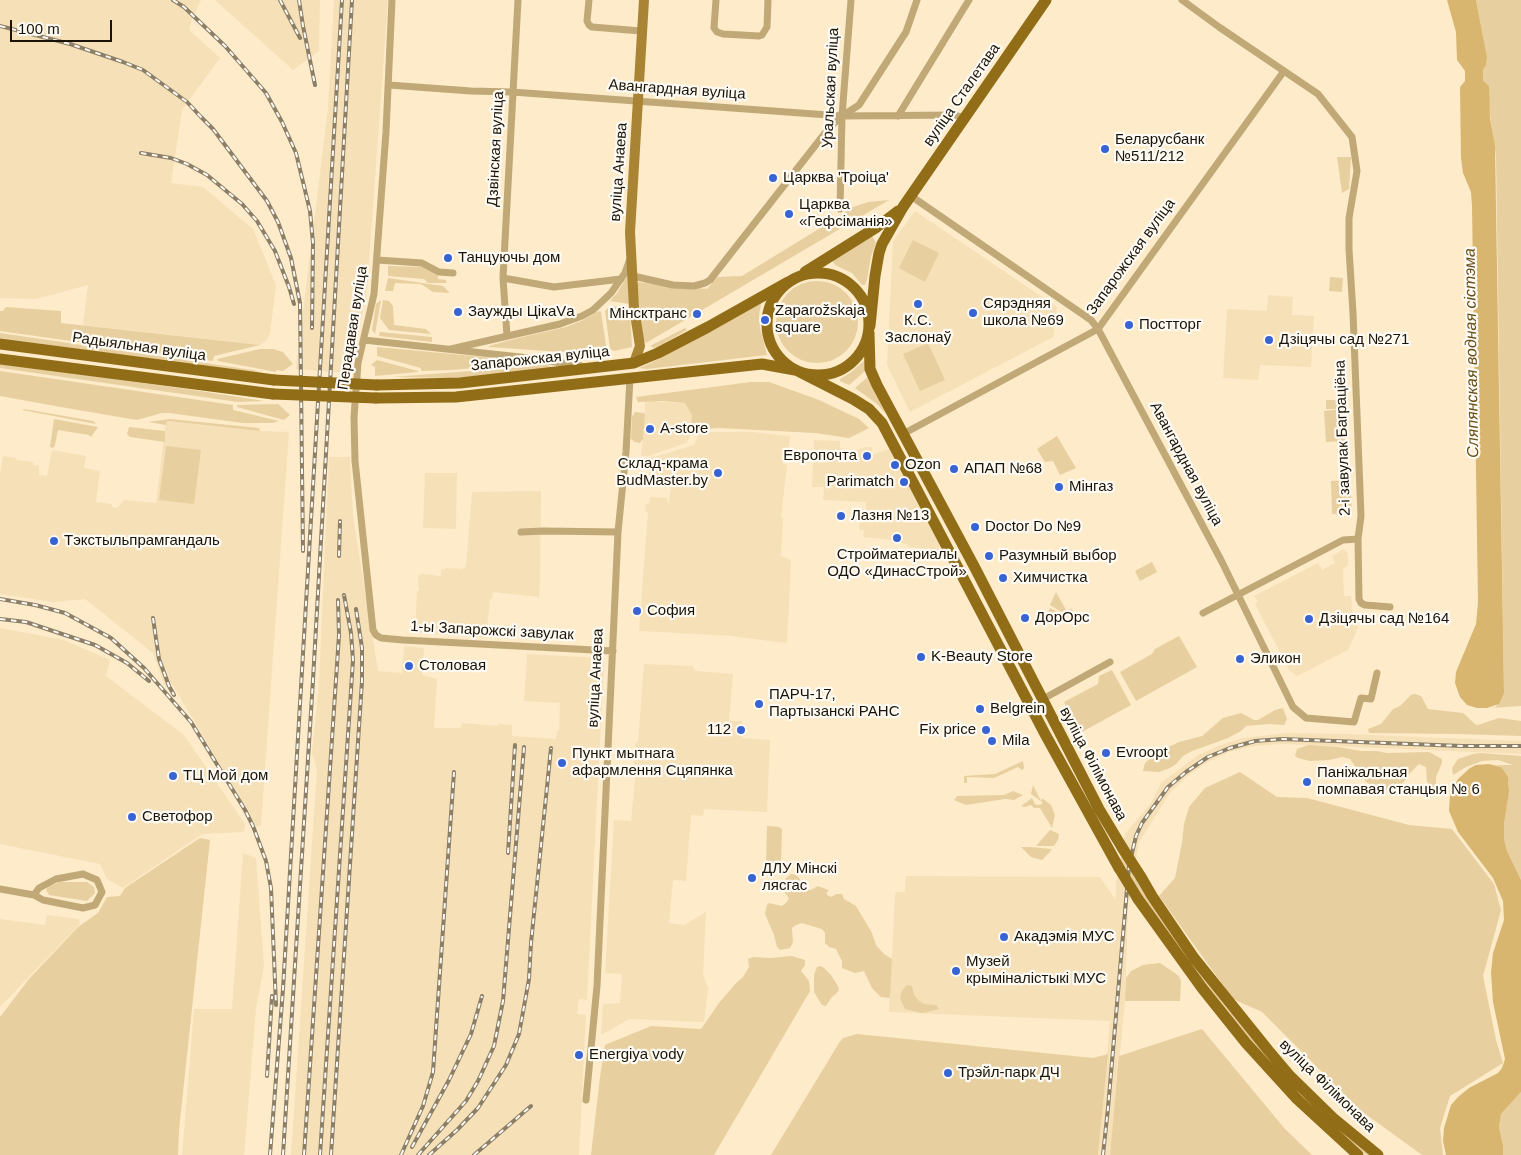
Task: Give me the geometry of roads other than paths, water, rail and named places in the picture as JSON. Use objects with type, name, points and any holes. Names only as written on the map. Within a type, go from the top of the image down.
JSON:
[{"type":"main road","name":"вуліца Сталетава","points":[[903,207],[1046,0]]},
{"type":"main road","name":"Запарожская вуліца","points":[[274,380],[376,386],[460,383],[634,363],[658,353],[708,327],[793,279],[877,227],[903,207]]},
{"type":"main road","points":[[869,329],[868,313],[864,301],[857,290],[836,276],[823,273],[810,273],[793,279],[780,289],[772,302],[768,317],[770,338],[776,352],[787,364],[798,371],[822,374],[844,368],[860,353],[869,329],[879,253],[903,207]]},
{"type":"main road","name":"вуліца Філімонава","points":[[869,329],[870,369],[974,566],[1099,810],[1123,849],[1194,958],[1268,1050],[1290,1076],[1378,1155]]},
{"type":"main road","name":"Радыяльная вуліца","points":[[0,344],[274,380]]},
{"type":"main road","name":"Радыяльная вуліца","points":[[0,359],[273,394]]},
{"type":"main road","name":"Запарожская вуліца","points":[[273,394],[376,398],[456,396],[762,364],[798,371]]},
{"type":"main road","name":"вуліца Філімонава","points":[[798,371],[853,399],[869,409],[882,423],[1045,734],[1138,899],[1202,988],[1246,1043],[1297,1099],[1358,1155]]},
{"type":"main road","points":[[1045,734],[1056,728]]},
{"type":"street","name":"Перадавая вуліца","points":[[373,630],[355,461],[354,417],[358,363],[374,294],[389,85],[392,0]]},
{"type":"street","name":"Дзвінская вуліца","points":[[507,336],[503,300],[503,278],[518,0]]},
{"type":"street","points":[[589,0],[587,21],[592,27],[641,31]]},
{"type":"street","name":"вуліца Анаева","points":[[634,363],[640,346],[636,328],[630,232],[644,0]]},
{"type":"street","points":[[716,0],[714,28],[717,32],[758,36],[762,35],[767,27],[768,0]]},
{"type":"street","name":"Уральская вуліца","points":[[840,209],[842,116],[851,0]]},
{"type":"street","points":[[632,276],[674,285],[694,286],[706,283],[715,275],[829,128],[842,116],[859,105],[906,32],[917,0]]},
{"type":"street","points":[[898,116],[969,0]]},
{"type":"street","name":"2-і завулак Баграціёна","points":[[1182,0],[1318,94],[1352,137],[1357,171],[1349,218],[1349,249],[1354,313],[1361,516],[1358,539],[1359,600],[1361,604],[1365,605],[1390,607]]},
{"type":"street","name":"Запарожская вуліца","points":[[903,434],[1098,328],[1284,71]]},
{"type":"street","name":"Авангардная вуліца","points":[[389,85],[842,116],[955,115],[964,118]]},
{"type":"street","name":"Авангардная вуліца","points":[[911,196],[1091,320],[1098,328],[1239,594],[1293,707],[1306,718],[1354,722],[1362,698],[1371,699],[1377,673]]},
{"type":"street","name":"Запарожская вуліца","points":[[448,350],[560,324],[582,316],[603,302],[621,279],[631,256]]},
{"type":"street","points":[[377,260],[422,263],[439,272],[452,273]]},
{"type":"street","points":[[503,278],[554,287],[621,279]]},
{"type":"street","points":[[364,340],[529,358],[596,368]]},
{"type":"street","points":[[640,346],[658,353]]},
{"type":"street","name":"вуліца Анаева","points":[[586,1100],[597,986],[618,532],[626,452],[630,378]]},
{"type":"street","points":[[522,532],[618,532]]},
{"type":"street","points":[[1203,613],[1343,540],[1358,539]]},
{"type":"street","name":"1-ы Запарожскі завулак","points":[[373,630],[381,638],[403,640],[612,651]]},
{"type":"street","points":[[1042,699],[1110,662]]},
{"type":"street","points":[[0,889],[34,895],[43,900],[83,908],[95,905],[102,892],[97,880],[83,874],[56,879],[39,888],[34,895]]},
{"type":"railway","points":[[173,0],[184,7],[225,46],[266,93],[296,153],[310,211],[313,243],[312,328]]},
{"type":"railway","points":[[280,0],[300,38]]},
{"type":"railway","points":[[299,0],[315,85]]},
{"type":"railway","points":[[270,1155],[283,989],[342,0]]},
{"type":"railway","points":[[283,1155],[313,680],[352,0]]},
{"type":"railway","points":[[0,26],[70,44],[143,70],[187,102],[213,129],[267,201],[278,222],[291,258],[300,303],[303,551]]},
{"type":"railway","points":[[141,153],[171,158],[187,164],[207,175],[242,204],[257,221],[275,251],[294,304]]},
{"type":"railway","points":[[339,556],[340,521]]},
{"type":"railway","points":[[320,1155],[353,660],[351,633],[344,595]]},
{"type":"railway","points":[[0,599],[35,605],[65,613],[111,638],[144,668],[191,722],[245,810],[266,861],[271,888],[276,1005]]},
{"type":"railway","points":[[304,1155],[339,635],[338,600]]},
{"type":"railway","points":[[331,1155],[362,681],[362,648],[356,609]]},
{"type":"railway","points":[[153,618],[159,659],[174,695]]},
{"type":"railway","points":[[0,619],[26,622],[95,645],[127,663],[149,681]]},
{"type":"railway","points":[[1103,1155],[1129,866],[1136,836],[1142,823],[1168,787],[1208,757],[1255,741],[1283,739],[1462,746],[1521,746]]},
{"type":"railway","points":[[508,853],[515,745]]},
{"type":"railway","points":[[418,1155],[466,1101],[478,1081],[494,1046],[503,1001],[524,747]]},
{"type":"railway","points":[[429,1155],[478,1108],[506,1065],[519,1034],[529,979],[551,748]]},
{"type":"railway","points":[[401,1155],[423,1106],[433,1072],[454,772]]},
{"type":"railway","points":[[267,1076],[272,996]]},
{"type":"railway","points":[[412,1147],[449,1080],[471,1034],[482,996]]},
{"type":"railway","points":[[474,1155],[531,1106]]},
{"type":"place","name":"Беларусбанк №511/212","points":[[1105,149]]},
{"type":"place","name":"Царква 'Троіца'","points":[[773,178]]},
{"type":"place","name":"Царква «Гефсіманія»","points":[[789,214]]},
{"type":"place","name":"Танцуючы дом","points":[[448,258]]},
{"type":"place","name":"К.С. Заслонаў","points":[[918,304]]},
{"type":"place","name":"Заужды ЦікаVа","points":[[458,312]]},
{"type":"place","name":"Сярэдняя школа №69","points":[[973,313]]},
{"type":"place","name":"Мінсктранс","points":[[697,314]]},
{"type":"place","name":"Zaparožskaja square","points":[[765,320]]},
{"type":"place","name":"Постторг","points":[[1129,325]]},
{"type":"place","name":"Дзіцячы сад №271","points":[[1269,340]]},
{"type":"place","name":"А-store","points":[[650,429]]},
{"type":"place","name":"Европочта","points":[[867,456]]},
{"type":"place","name":"Ozon","points":[[895,465]]},
{"type":"place","name":"АПАП №68","points":[[954,469]]},
{"type":"place","name":"Склад-крама BudMaster.by","points":[[718,473]]},
{"type":"place","name":"Parimatch","points":[[904,482]]},
{"type":"place","name":"Мінгаз","points":[[1059,487]]},
{"type":"place","name":"Лазня №13","points":[[841,516]]},
{"type":"place","name":"Doctor Do №9","points":[[975,527]]},
{"type":"place","name":"Стройматериалы ОДО «ДинасСтрой»","points":[[897,538]]},
{"type":"place","name":"Тэкстыльпрамгандаль","points":[[54,541]]},
{"type":"place","name":"Разумный выбор","points":[[989,556]]},
{"type":"place","name":"Химчистка","points":[[1003,578]]},
{"type":"place","name":"София","points":[[637,611]]},
{"type":"place","name":"ДорОрс","points":[[1025,618]]},
{"type":"place","name":"Дзіцячы сад №164","points":[[1309,619]]},
{"type":"place","name":"K-Beauty Store","points":[[921,657]]},
{"type":"place","name":"Эликон","points":[[1240,659]]},
{"type":"place","name":"Столовая","points":[[409,666]]},
{"type":"place","name":"ПАРЧ-17, Партызанскі РАНС","points":[[759,704]]},
{"type":"place","name":"Belgrein","points":[[980,709]]},
{"type":"place","name":"112","points":[[741,730]]},
{"type":"place","name":"Fix price","points":[[986,730]]},
{"type":"place","name":"Mila","points":[[992,741]]},
{"type":"place","name":"Evroopt","points":[[1106,753]]},
{"type":"place","name":"Пункт мытнага афармлення Сцяпянка","points":[[562,763]]},
{"type":"place","name":"ТЦ Мой дом","points":[[173,776]]},
{"type":"place","name":"Паніжальная помпавая станцыя № 6","points":[[1307,782]]},
{"type":"place","name":"Светофор","points":[[132,817]]},
{"type":"place","name":"ДЛУ Мінскі лясгас","points":[[752,878]]},
{"type":"place","name":"Акадэмія МУС","points":[[1004,937]]},
{"type":"place","name":"Музей крыміналістыкі МУС","points":[[956,971]]},
{"type":"place","name":"Energiya vody","points":[[579,1055]]},
{"type":"place","name":"Трэйл-парк ДЧ","points":[[948,1073]]},
{"type":"water label","name":"Сляпянская водная сістэма","points":[[1472,353]]}]
